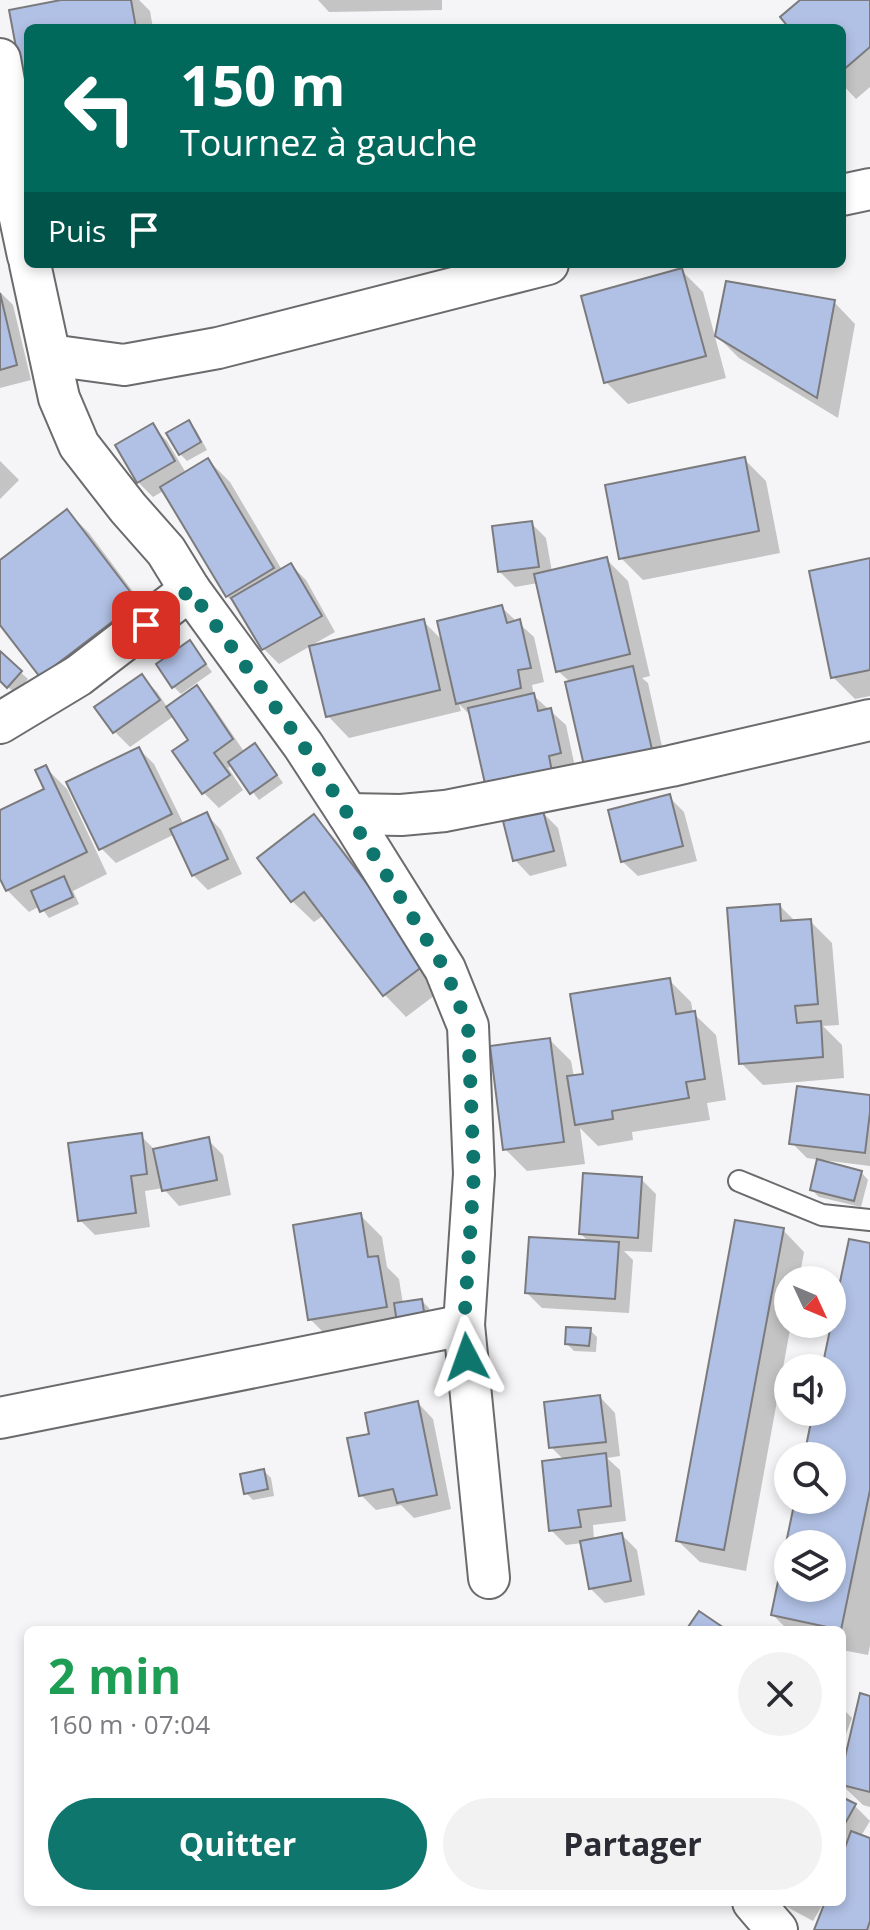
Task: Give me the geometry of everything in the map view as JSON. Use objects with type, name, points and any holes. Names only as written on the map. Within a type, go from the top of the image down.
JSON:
[{"type":"street","points":[[0,59],[8,110],[7,190],[24,243]]},
{"type":"street","points":[[846,194],[870,189]]},
{"type":"street","points":[[31,268],[59,398],[79,445],[166,551],[190,590],[303,745],[445,969],[468,1026],[474,1174],[464,1325],[489,1578]]},
{"type":"street","points":[[50,355],[124,365],[218,348],[532,268]]},
{"type":"street","points":[[0,723],[78,676],[190,590]]},
{"type":"street","points":[[348,814],[401,815],[445,811],[671,766],[870,720]]},
{"type":"street","points":[[0,1418],[464,1325]]},
{"type":"street","points":[[756,1906],[777,1930]]},
{"type":"lane","points":[[739,1181],[822,1215],[870,1220]]},
{"type":"building","points":[[61,0],[131,0],[135,24],[24,24],[24,90],[9,10]]},
{"type":"building","points":[[800,0],[870,0],[870,47],[846,68],[846,24],[786,24],[780,17]]},
{"type":"building","points":[[682,268],[706,356],[604,383],[581,296]]},
{"type":"building","points":[[726,281],[835,300],[817,398],[715,336]]},
{"type":"building","points":[[0,293],[17,365],[0,370]]},
{"type":"building","points":[[189,420],[201,442],[179,455],[166,433]]},
{"type":"building","points":[[153,423],[175,461],[137,483],[115,445]]},
{"type":"building","points":[[745,457],[759,531],[619,559],[605,485]]},
{"type":"building","points":[[208,458],[274,568],[226,597],[160,487]]},
{"type":"building","points":[[67,509],[138,602],[40,677],[0,625],[0,560]]},
{"type":"building","points":[[532,521],[539,567],[498,572],[492,526]]},
{"type":"building","points":[[607,557],[630,654],[556,672],[534,574]]},
{"type":"building","points":[[870,558],[870,670],[831,678],[809,571]]},
{"type":"building","points":[[291,563],[322,616],[262,650],[231,598]]},
{"type":"building","points":[[502,605],[507,623],[520,619],[531,668],[518,670],[521,688],[456,704],[437,621]]},
{"type":"building","points":[[424,619],[440,690],[326,717],[309,646]]},
{"type":"building","points":[[190,640],[206,664],[172,688],[156,664]]},
{"type":"building","points":[[0,651],[22,671],[7,688],[0,681]]},
{"type":"building","points":[[633,666],[653,754],[585,770],[565,682]]},
{"type":"building","points":[[142,674],[160,700],[113,733],[94,707]]},
{"type":"building","points":[[197,685],[233,739],[214,753],[230,775],[202,794],[172,751],[188,740],[166,707]]},
{"type":"building","points":[[534,693],[538,711],[551,708],[561,753],[549,756],[552,772],[486,788],[468,708]]},
{"type":"building","points":[[255,743],[277,775],[250,794],[228,762]]},
{"type":"building","points":[[139,747],[172,814],[99,850],[66,782]]},
{"type":"building","points":[[46,765],[87,852],[6,891],[0,879],[0,810],[44,789],[35,770]]},
{"type":"building","points":[[670,794],[683,846],[621,862],[608,810]]},
{"type":"building","points":[[543,811],[554,851],[513,861],[503,821]]},
{"type":"building","points":[[207,812],[228,859],[192,876],[170,829]]},
{"type":"building","points":[[314,814],[427,963],[383,996],[304,892],[291,902],[257,858]]},
{"type":"building","points":[[64,876],[73,897],[40,912],[31,891]]},
{"type":"building","points":[[780,904],[781,921],[811,919],[818,1004],[795,1006],[797,1023],[821,1021],[823,1057],[739,1064],[727,908]]},
{"type":"building","points":[[670,978],[676,1014],[695,1011],[705,1079],[686,1082],[689,1098],[612,1111],[613,1119],[575,1125],[567,1076],[583,1074],[570,994]]},
{"type":"building","points":[[550,1038],[564,1142],[503,1150],[490,1046]]},
{"type":"building","points":[[797,1086],[870,1095],[865,1153],[789,1144]]},
{"type":"building","points":[[142,1133],[147,1174],[131,1176],[136,1213],[78,1221],[68,1143]]},
{"type":"building","points":[[209,1137],[217,1180],[162,1191],[153,1149]]},
{"type":"building","points":[[817,1159],[862,1171],[854,1201],[810,1190]]},
{"type":"building","points":[[583,1173],[642,1177],[638,1238],[579,1234]]},
{"type":"building","points":[[361,1213],[368,1257],[378,1256],[387,1307],[308,1320],[293,1225]]},
{"type":"building","points":[[735,1220],[784,1228],[777,1266],[774,1266],[774,1282],[724,1550],[676,1541]]},
{"type":"building","points":[[529,1237],[619,1242],[615,1299],[525,1293]]},
{"type":"building","points":[[849,1239],[870,1243],[870,1490],[842,1626],[822,1626],[771,1615],[774,1601],[846,1602],[846,1530],[789,1530],[792,1514],[846,1514],[846,1442],[807,1442],[810,1426],[846,1426],[846,1354],[825,1354],[828,1338],[846,1338],[846,1266],[843,1266]]},
{"type":"building","points":[[422,1299],[425,1318],[397,1323],[394,1303]]},
{"type":"building","points":[[566,1327],[591,1328],[589,1346],[565,1344]]},
{"type":"building","points":[[600,1395],[606,1442],[549,1448],[544,1402]]},
{"type":"building","points":[[418,1401],[437,1495],[397,1503],[393,1489],[359,1496],[347,1438],[369,1434],[365,1413]]},
{"type":"building","points":[[606,1453],[611,1506],[578,1510],[581,1527],[549,1531],[542,1461]]},
{"type":"building","points":[[264,1469],[268,1489],[244,1494],[240,1474]]},
{"type":"building","points":[[622,1533],[631,1581],[589,1589],[580,1541]]},
{"type":"building","points":[[699,1611],[721,1626],[689,1626]]},
{"type":"building","points":[[860,1693],[870,1696],[870,1792],[846,1786],[846,1753]]},
{"type":"building","points":[[846,1799],[856,1804],[846,1822]]},
{"type":"building","points":[[851,1831],[870,1838],[870,1921],[867,1930],[814,1930],[823,1906],[846,1906],[846,1845]]},
{"type":"route","points":[[146,625],[190,590],[303,745],[445,969],[468,1026],[474,1174],[464,1325],[467,1357]]}]
